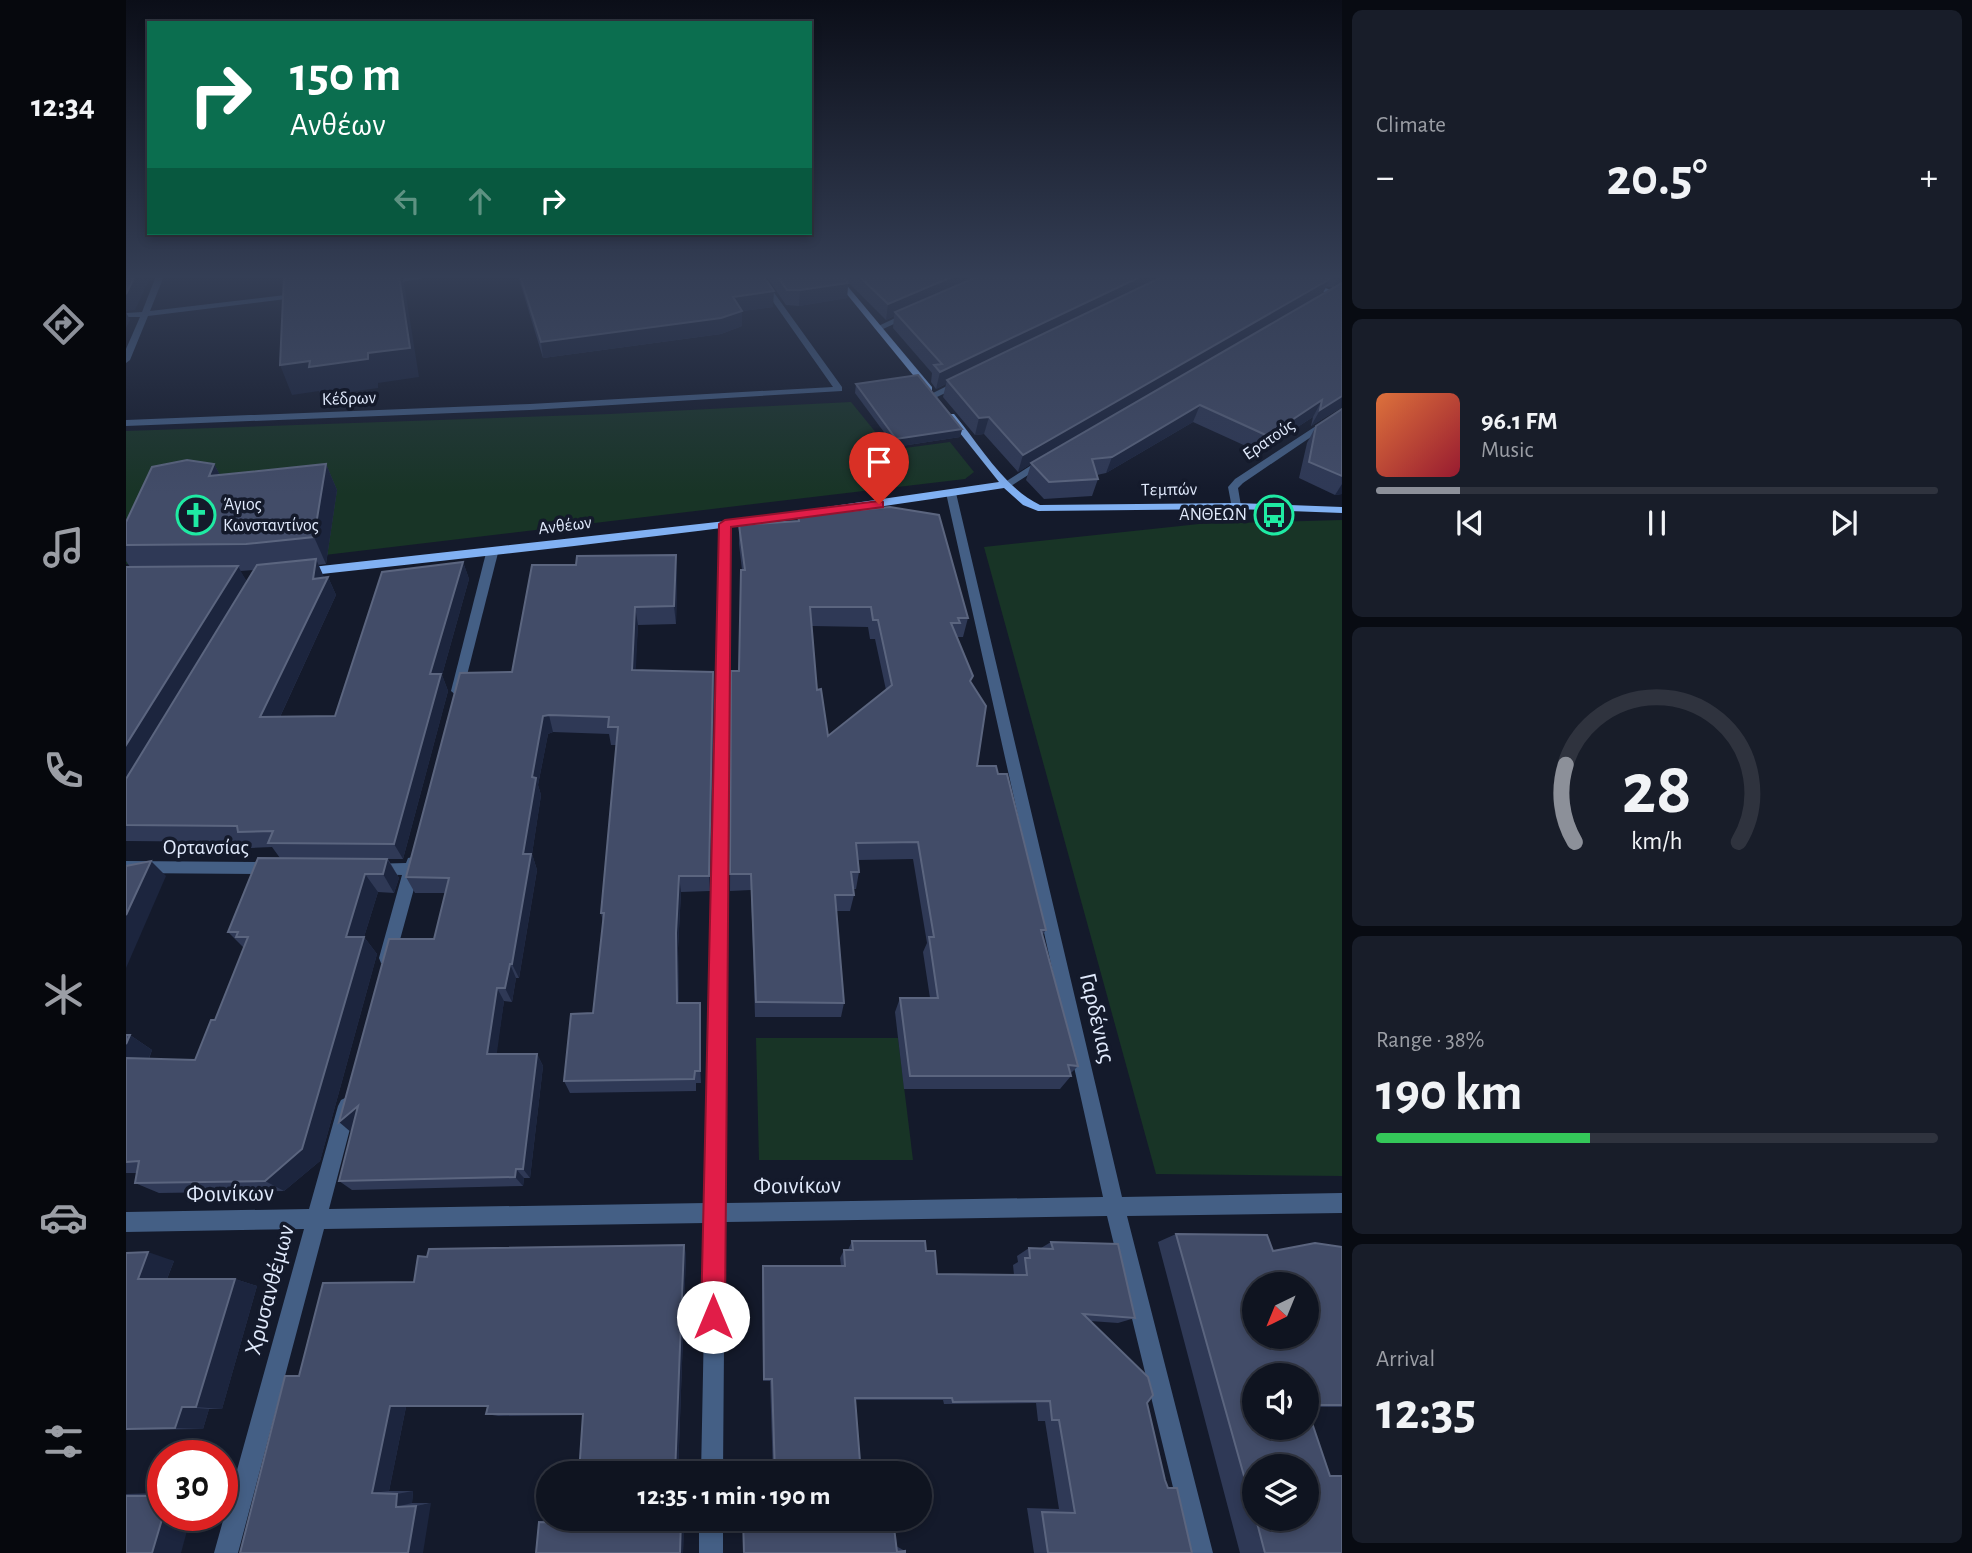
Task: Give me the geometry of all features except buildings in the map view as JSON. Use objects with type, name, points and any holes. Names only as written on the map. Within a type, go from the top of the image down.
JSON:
[{"type":"street","name":"Κέδρων","points":[[126,423],[839,389],[810,348]]},
{"type":"street","name":"Τεμπών","points":[[895,348],[1007,484],[1028,504],[1044,509],[1236,506],[1342,510]]},
{"type":"street","points":[[934,395],[971,377]]},
{"type":"street","name":"Ερατούς","points":[[1236,506],[1233,487],[1239,481],[1342,412]]},
{"type":"street","points":[[1007,484],[1055,456]]},
{"type":"street","name":"Ανθέων","points":[[288,574],[492,553],[725,524],[1007,484]]},
{"type":"street","name":"Γαρδένιας","points":[[951,493],[1115,1208],[1201,1553]]},
{"type":"street","points":[[712,1461],[725,524]]},
{"type":"street","points":[[452,711],[492,553]]},
{"type":"street","points":[[382,976],[418,843]]},
{"type":"street","name":"Ορτανσίας","points":[[126,867],[289,868]]},
{"type":"street","points":[[357,869],[411,869]]},
{"type":"street","name":"Χρυσανθέμων","points":[[226,1553],[353,1084]]},
{"type":"street","name":"Φοινίκων","points":[[126,1222],[1342,1203]]},
{"type":"street","points":[[711,1531],[711,1553]]},
{"type":"green space","points":[[851,402],[890,450],[950,442],[974,472],[965,479],[291,559],[126,564],[126,431],[610,414]]},
{"type":"green space","points":[[1342,520],[1342,1176],[1156,1174],[984,547],[1199,524]]},
{"type":"green space","points":[[756,1038],[898,1038],[913,1160],[759,1160]]},
{"type":"place","name":"Άγιος Κωνσταντίνος","points":[[196,515]]},
{"type":"place","name":"ΑΝΘΕΩΝ","points":[[1274,515]]},
{"type":"route","points":[[713,1317],[727,547],[725,524],[879,504]]}]
